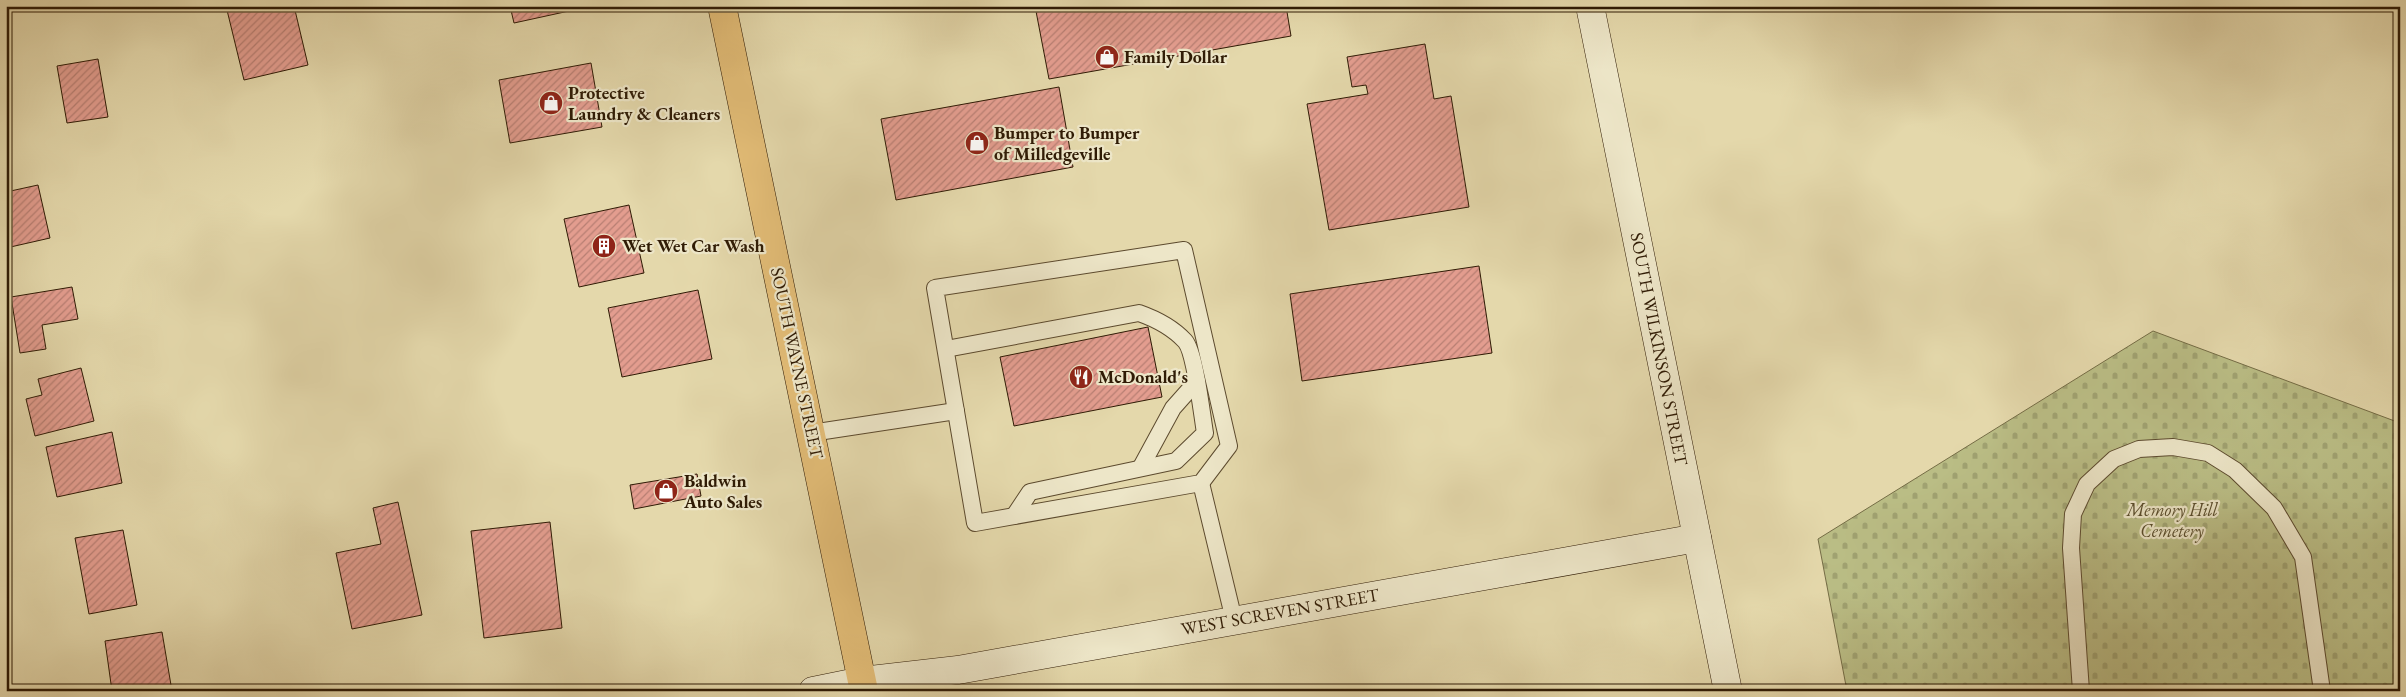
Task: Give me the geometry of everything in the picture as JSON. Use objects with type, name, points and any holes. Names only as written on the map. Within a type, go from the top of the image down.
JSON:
[{"type":"main road","name":"SOUTH WAYNE STREET","points":[[722,6],[863,686]]},
{"type":"street","name":"SOUTH WILKINSON STREET","points":[[1590,6],[1728,691]]},
{"type":"street","name":"WEST SCREVEN STREET","points":[[812,691],[863,686],[958,670],[1697,538]]},
{"type":"lane","points":[[1184,250],[1229,446],[1201,483],[975,523],[946,349],[935,288],[1184,250]]},
{"type":"lane","points":[[946,349],[1139,313],[1159,320],[1187,342],[1197,381],[1204,432],[1176,461],[1030,492],[1014,516]]},
{"type":"lane","points":[[1141,467],[1173,408],[1197,381]]},
{"type":"lane","points":[[811,433],[956,411]]},
{"type":"lane","points":[[2081,691],[2071,548],[2073,514],[2087,484],[2114,459],[2139,448],[2173,447],[2208,453],[2235,470],[2274,508],[2303,557],[2322,691]]},
{"type":"lane","points":[[1201,483],[1234,620]]},
{"type":"green space","name":"Memory Hill Cemetery","points":[[2153,331],[2400,423],[2400,691],[1847,691],[1818,539]]},
{"type":"building","points":[[226,6],[294,6],[308,65],[244,80]]},
{"type":"building","points":[[510,6],[592,6],[514,23]]},
{"type":"building","name":"Family Dollar","points":[[1035,6],[1286,6],[1291,36],[1049,79]]},
{"type":"building","points":[[1425,44],[1434,99],[1451,96],[1469,207],[1329,230],[1307,104],[1368,94],[1366,85],[1352,87],[1347,57]]},
{"type":"building","points":[[98,59],[108,117],[67,123],[57,66]]},
{"type":"building","name":"Protective Laundry & Cleaners","points":[[591,63],[602,127],[510,143],[499,80]]},
{"type":"building","name":"Bumper to Bumper of Milledgeville","points":[[1059,87],[1073,167],[896,200],[881,119]]},
{"type":"building","points":[[38,185],[50,238],[6,248],[6,192]]},
{"type":"building","name":"Wet Wet Car Wash","points":[[629,205],[644,273],[579,287],[564,219]]},
{"type":"building","points":[[1479,266],[1492,353],[1302,381],[1290,294]]},
{"type":"building","points":[[72,287],[78,319],[42,325],[46,349],[20,353],[11,297]]},
{"type":"building","points":[[698,290],[712,359],[622,377],[608,308]]},
{"type":"building","name":"McDonald's","points":[[1148,327],[1162,397],[1014,426],[1000,357]]},
{"type":"building","points":[[81,368],[94,421],[35,436],[26,399],[42,395],[38,379]]},
{"type":"building","points":[[112,432],[122,483],[57,497],[46,447]]},
{"type":"building","name":"Baldwin Auto Sales","points":[[697,474],[701,496],[634,509],[630,485]]},
{"type":"building","points":[[398,502],[422,615],[352,629],[336,553],[381,544],[373,508]]},
{"type":"building","points":[[550,522],[562,628],[484,638],[471,531]]},
{"type":"building","points":[[123,530],[137,605],[89,614],[75,538]]},
{"type":"building","points":[[162,632],[172,691],[112,691],[105,641]]},
{"type":"place","name":"Family Dollar","points":[[1107,57]]},
{"type":"place","name":"Protective Laundry & Cleaners","points":[[551,103]]},
{"type":"place","name":"Bumper to Bumper of Milledgeville","points":[[977,143]]},
{"type":"place","name":"Wet Wet Car Wash","points":[[604,246]]},
{"type":"place","name":"McDonald's","points":[[1081,377]]},
{"type":"place","name":"Baldwin Auto Sales","points":[[666,491]]}]
